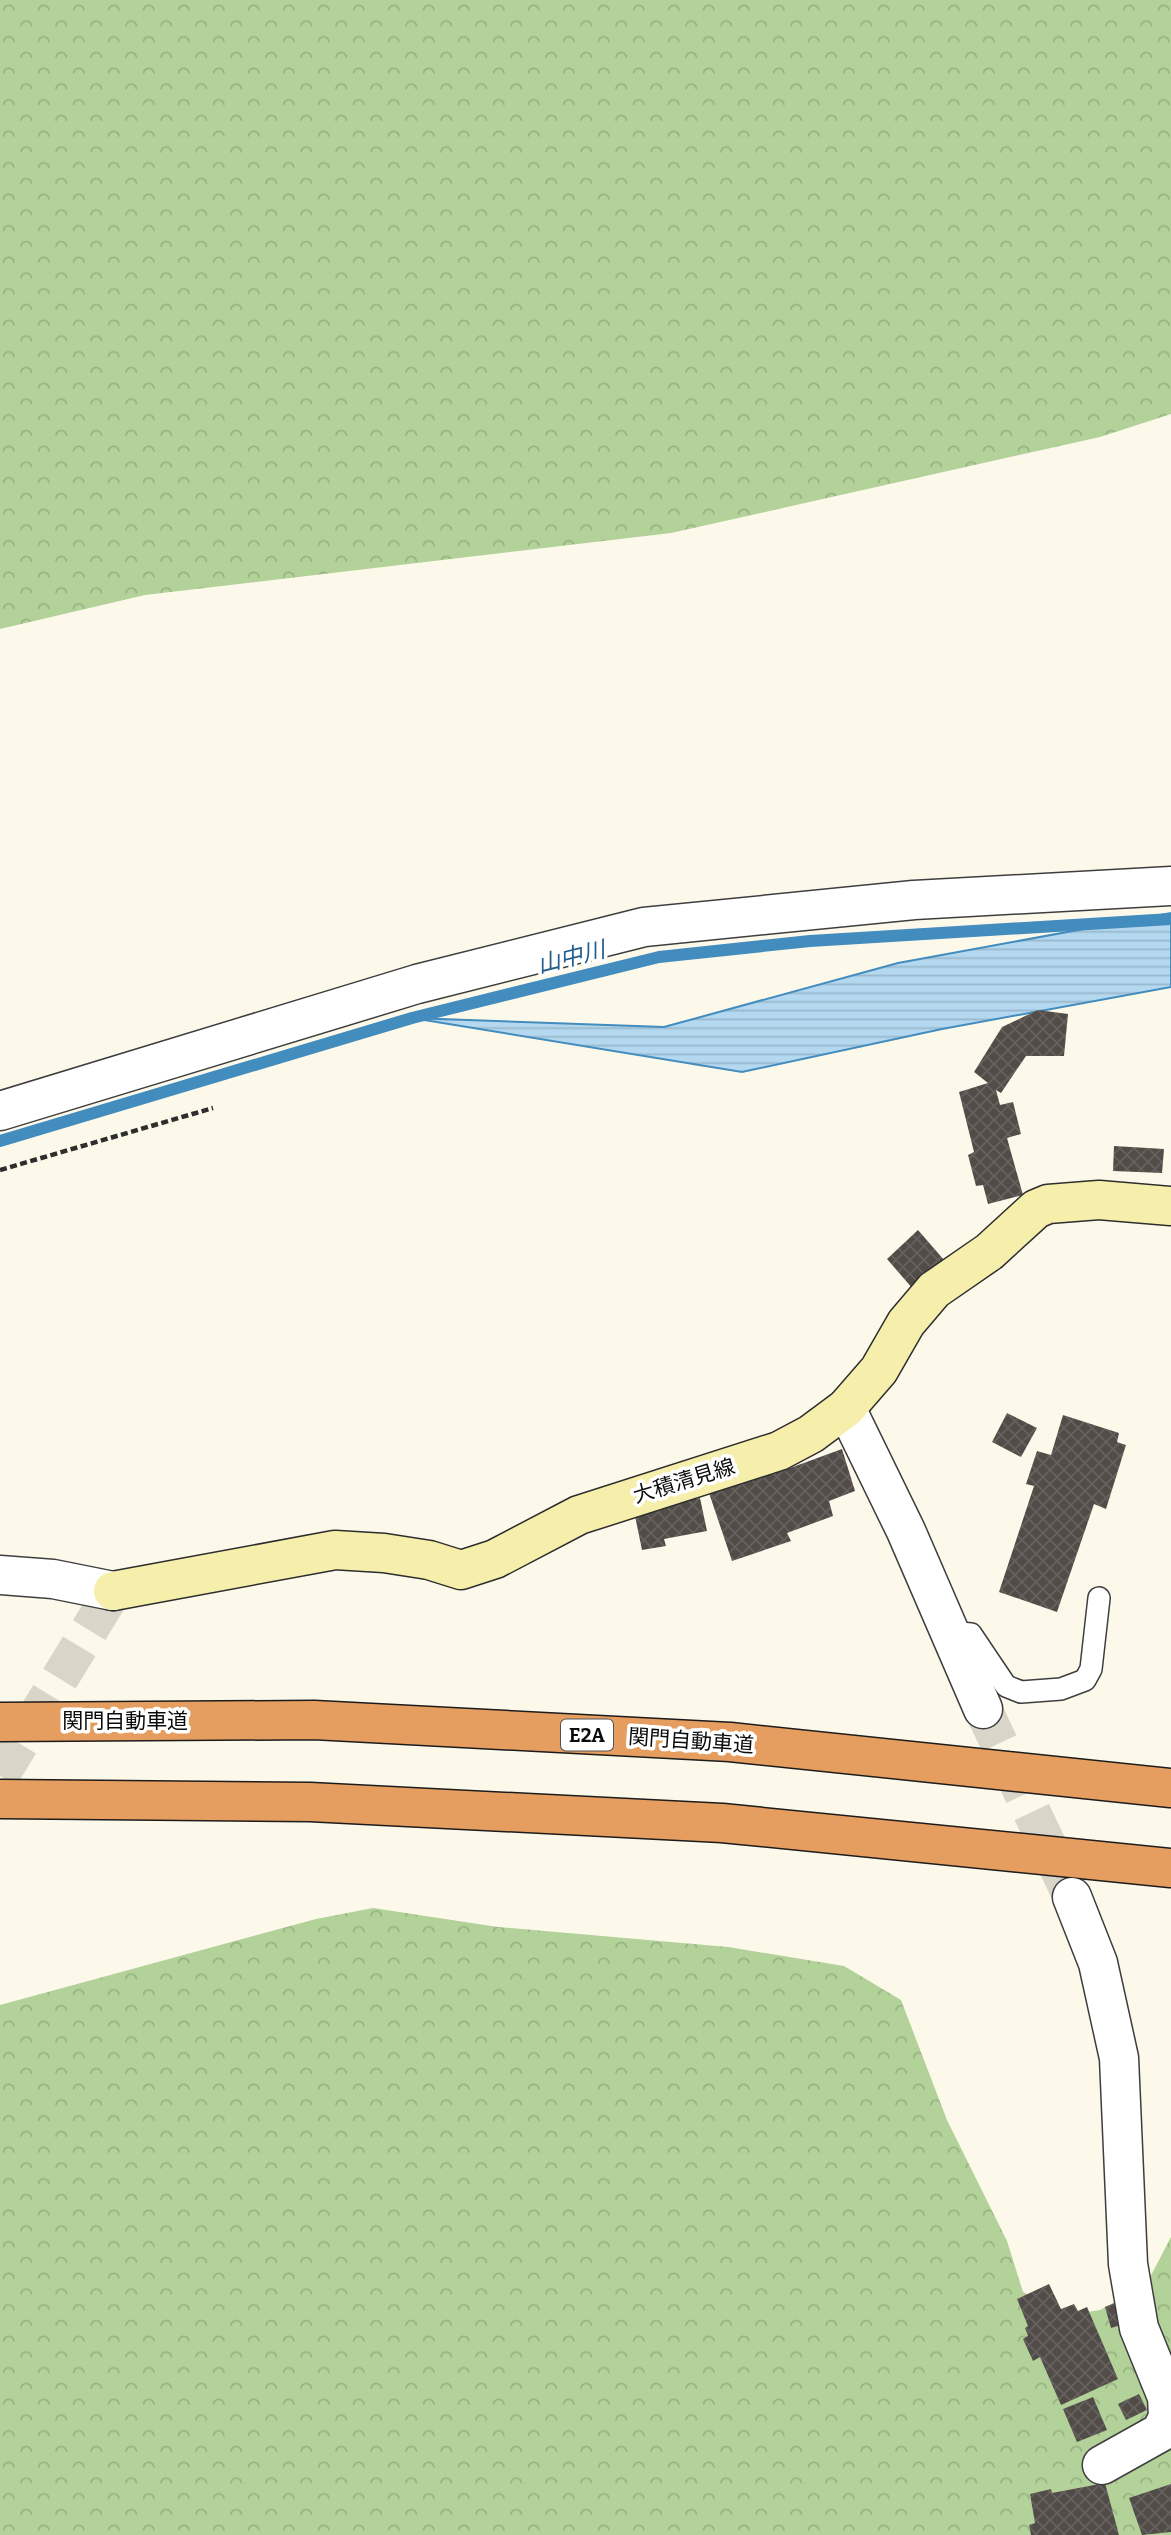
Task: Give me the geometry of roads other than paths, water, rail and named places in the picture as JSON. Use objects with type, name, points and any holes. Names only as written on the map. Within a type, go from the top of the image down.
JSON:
[{"type":"highway","name":"関門自動車道","points":[[0,1722],[314,1720],[730,1742],[1171,1788]]},
{"type":"highway","points":[[0,1799],[310,1802],[722,1823],[1171,1868]]},
{"type":"main road","name":"大積清見線","points":[[113,1591],[335,1550],[407,1557],[461,1570],[495,1559],[579,1515],[779,1451],[811,1434],[846,1408],[879,1370],[906,1323],[934,1290],[989,1252],[1036,1209],[1048,1204],[1100,1200],[1171,1206]]},
{"type":"street","points":[[0,1111],[418,984],[644,927],[914,900],[1171,886]]},
{"type":"street","points":[[846,1408],[906,1531],[983,1709]]},
{"type":"street","points":[[0,1575],[53,1579],[113,1591]]},
{"type":"street","points":[[1072,1897],[1098,1963],[1119,2058],[1128,2264],[1139,2328],[1167,2397],[1168,2417],[1161,2432],[1102,2465]]},
{"type":"lane","points":[[948,1632],[971,1634],[1006,1686],[1021,1692],[1061,1689],[1086,1680],[1091,1669],[1099,1598]]},
{"type":"water","points":[[1171,913],[1171,987],[942,1029],[742,1072],[412,1018],[664,1027],[898,963]]},
{"type":"waterway","name":"山中川","points":[[0,1141],[412,1018],[659,957],[810,941],[1171,919]]},
{"type":"tunnel","points":[[0,1776],[113,1591]]},
{"type":"tunnel","points":[[983,1709],[1072,1897]]}]
